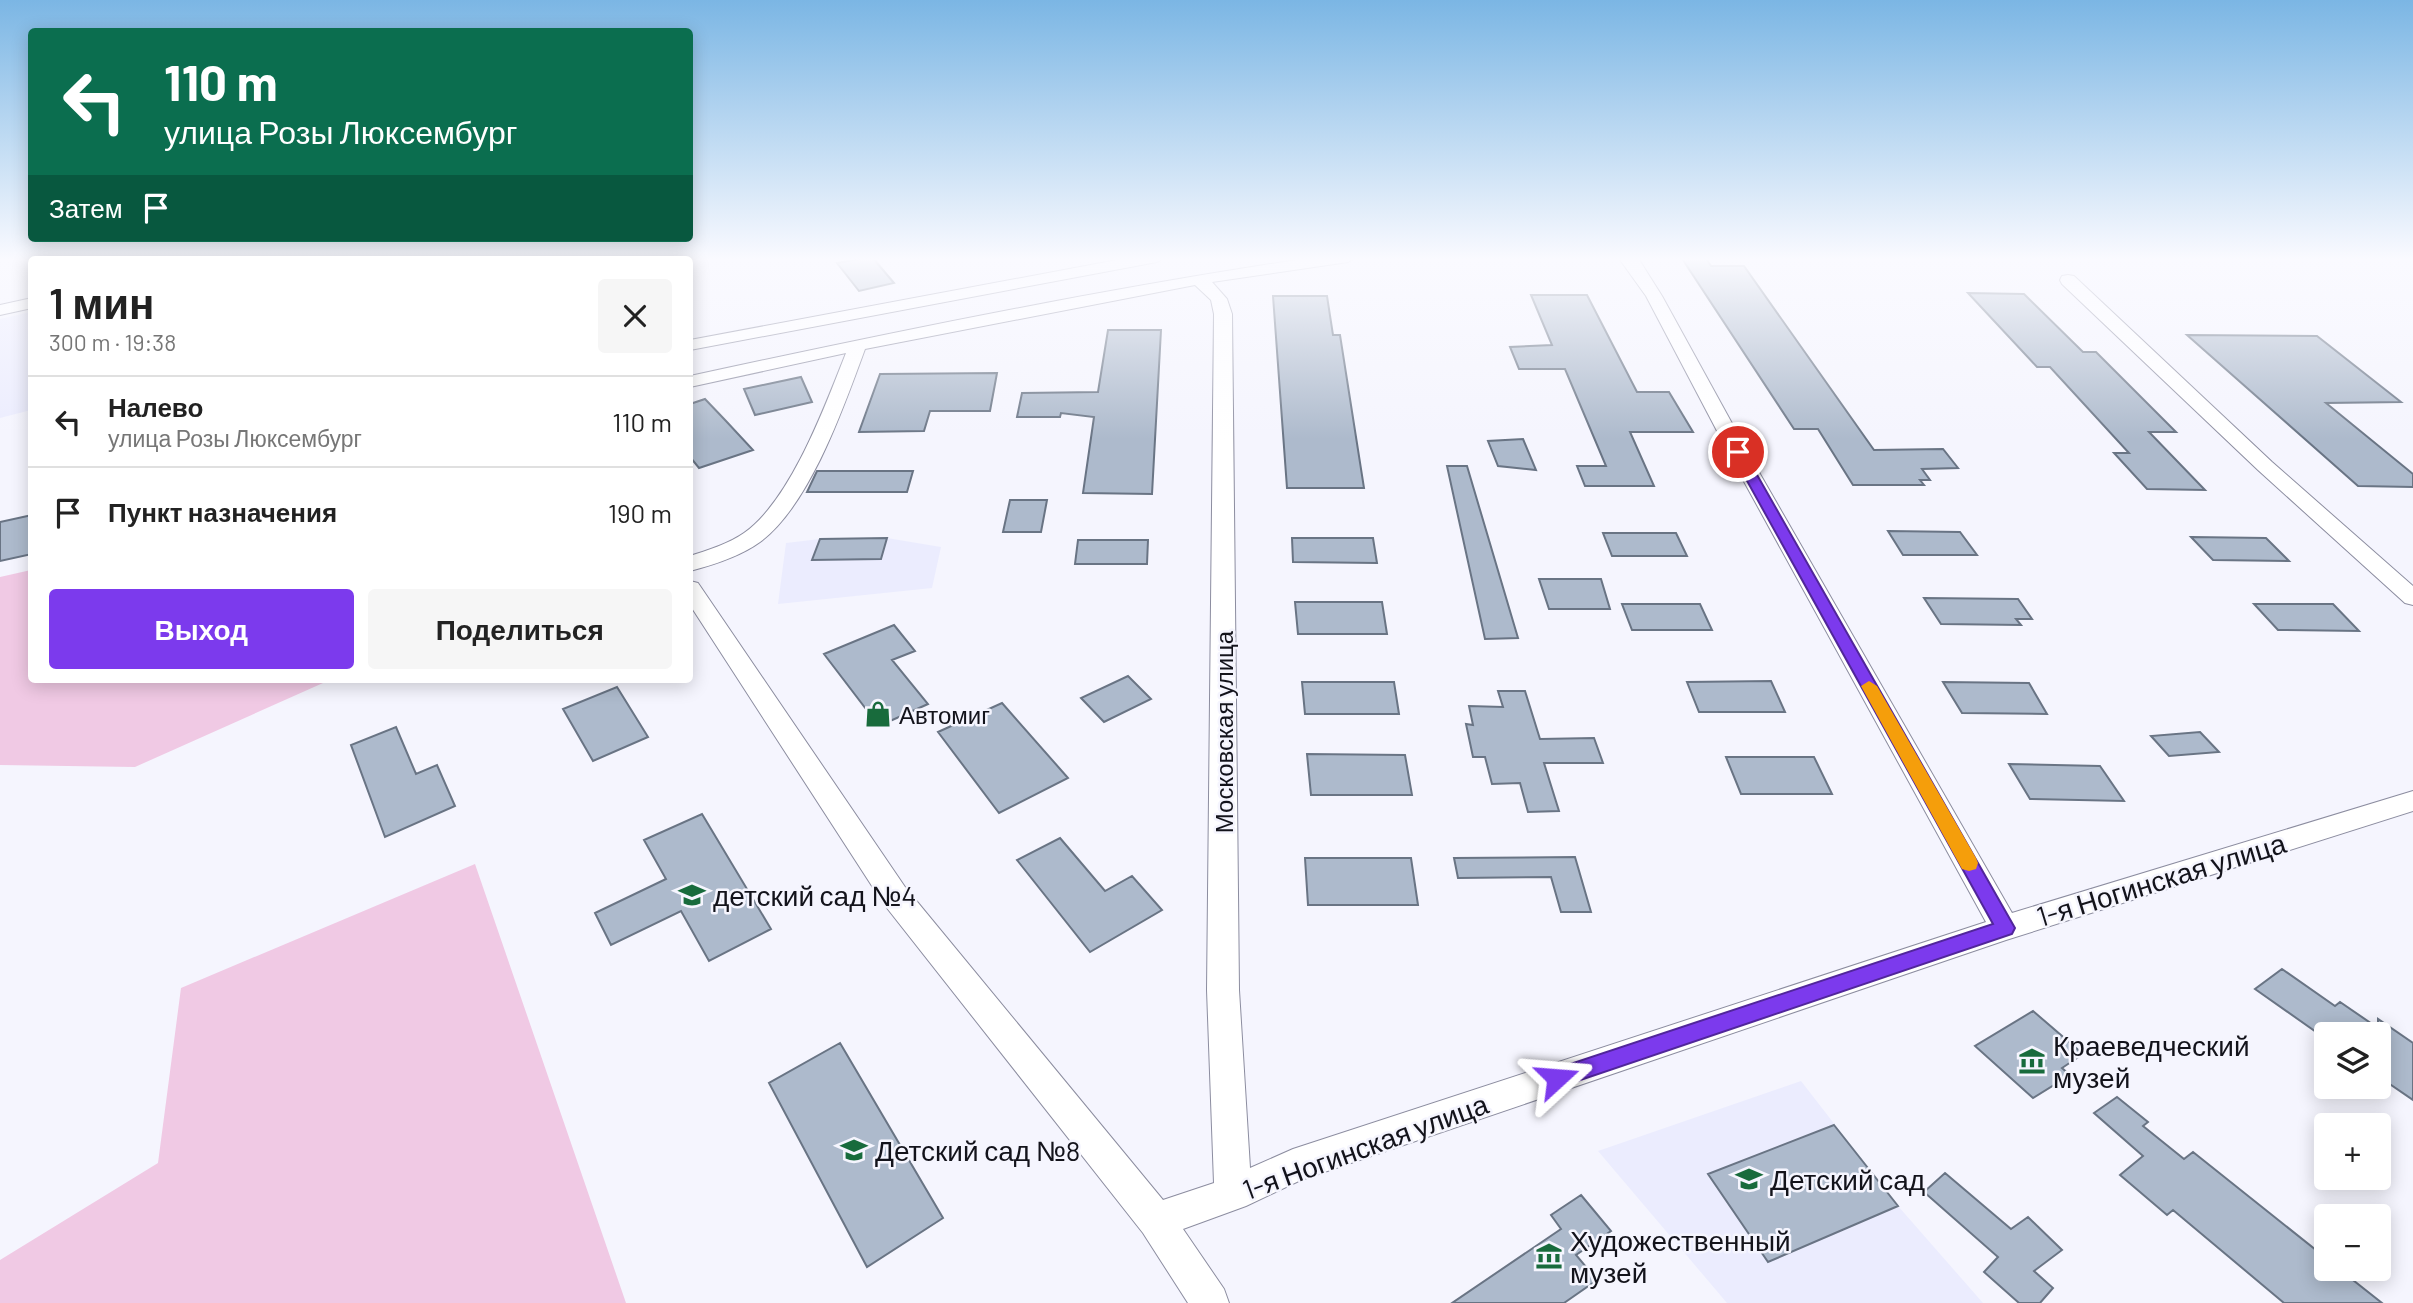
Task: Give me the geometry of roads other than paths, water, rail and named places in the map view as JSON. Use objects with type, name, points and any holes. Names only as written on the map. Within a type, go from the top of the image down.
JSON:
[{"type":"street","points":[[693,344],[834,318]]},
{"type":"street","points":[[693,380],[998,318]]},
{"type":"street","name":"Московская улица","points":[[1223,318],[1223,989],[1233,1194]]},
{"type":"street","points":[[1665,318],[1753,480],[2005,928]]},
{"type":"street","points":[[2107,318],[2265,466],[2413,598]]},
{"type":"street","points":[[693,563],[753,537],[779,512],[831,414],[858,345]]},
{"type":"street","points":[[693,593],[894,895],[1156,1220],[1206,1302]]},
{"type":"street","name":"1-я Ногинская улица","points":[[1156,1220],[1233,1194],[1293,1166],[2005,928],[2413,801]]},
{"type":"place","name":"Автомиг","points":[[878,714]]},
{"type":"place","name":"детский сад №4","points":[[692,895]]},
{"type":"place","name":"Краеведческий музей","points":[[2032,1061]]},
{"type":"place","name":"Детский сад №8","points":[[854,1150]]},
{"type":"place","name":"Детский сад","points":[[1749,1179]]},
{"type":"place","name":"Художественный музей","points":[[1549,1256]]}]
